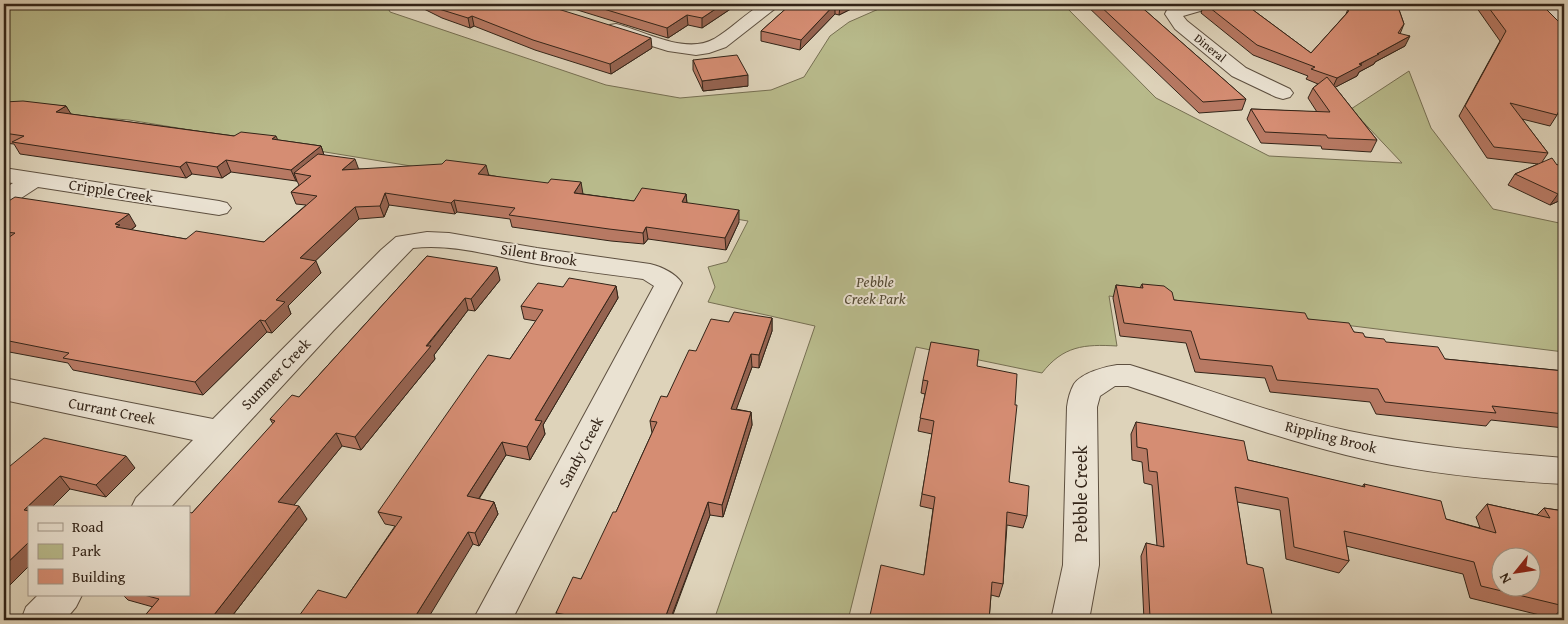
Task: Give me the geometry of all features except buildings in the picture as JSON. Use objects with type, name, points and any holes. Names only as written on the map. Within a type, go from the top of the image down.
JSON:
[{"type":"street","points":[[600,24],[673,47],[704,49],[720,43],[756,13],[773,4]]},
{"type":"street","name":"Dineral","points":[[1208,4],[1186,8],[1173,14],[1181,25],[1239,72],[1283,93]]},
{"type":"street","points":[[1548,4],[1564,20]]},
{"type":"street","name":"Cripple Creek","points":[[4,175],[219,208]]},
{"type":"street","points":[[4,199],[35,179]]},
{"type":"street","name":"Silent Brook","points":[[405,242],[427,238],[449,240],[537,256],[650,272],[669,283]]},
{"type":"street","name":"Summer Creek","points":[[150,506],[383,262],[405,242]]},
{"type":"street","name":"Sandy Creek","points":[[492,620],[669,283]]},
{"type":"street","name":"Rippling Brook","points":[[1105,378],[1116,374],[1130,376],[1247,416],[1322,437],[1380,450],[1469,462],[1564,471]]},
{"type":"street","name":"Pebble Creek","points":[[1070,620],[1081,564],[1082,407],[1086,390],[1105,378]]},
{"type":"street","name":"Currant Creek","points":[[4,389],[220,433]]},
{"type":"street","points":[[40,620],[62,596]]},
{"type":"green space","name":"Pebble Creek Park","points":[[4,4],[386,4],[390,12],[606,85],[680,98],[771,90],[804,77],[830,36],[849,22],[890,4],[1063,4],[1156,98],[1269,156],[1402,163],[1351,109],[1409,71],[1431,128],[1493,209],[1564,224],[1564,352],[1109,296],[1117,346],[1084,347],[1066,352],[1050,364],[1042,373],[916,347],[848,620],[714,620],[815,326],[708,302],[715,287],[708,267],[727,262],[748,221],[129,120],[4,110]]}]
